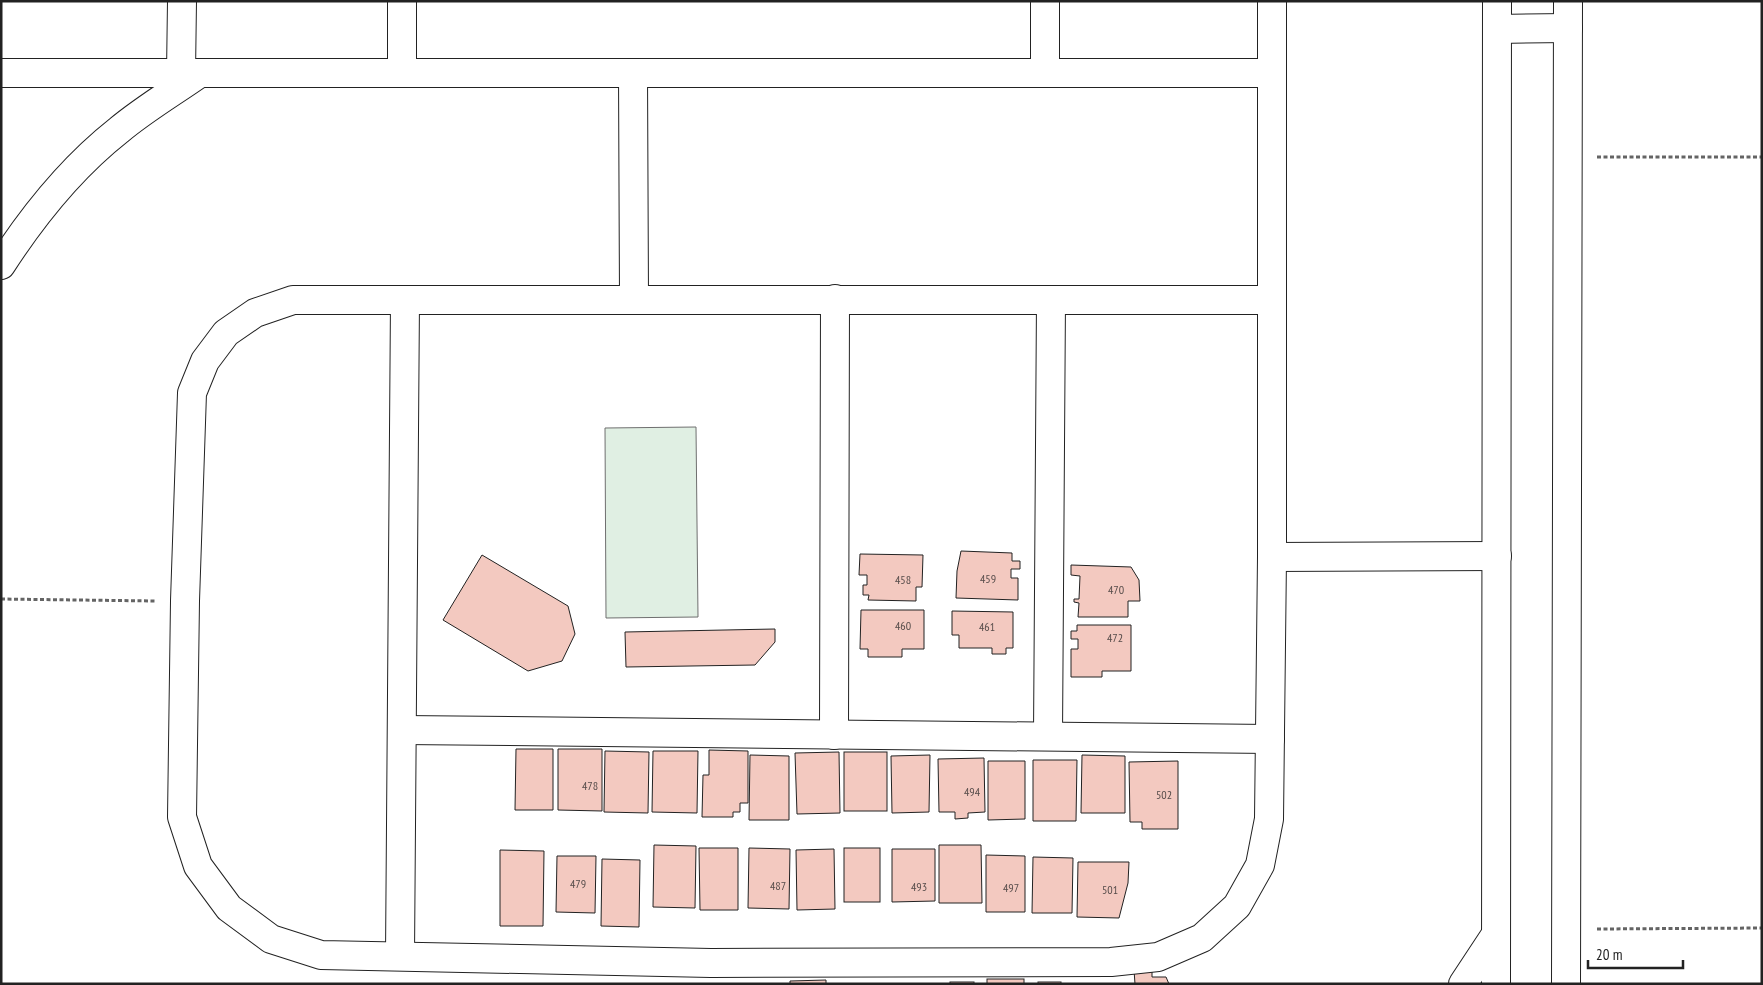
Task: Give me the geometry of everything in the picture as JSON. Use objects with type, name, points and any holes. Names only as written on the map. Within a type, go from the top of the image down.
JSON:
[{"type":"street","points":[[182,1],[191,73]]},
{"type":"street","points":[[402,1],[402,73]]},
{"type":"street","points":[[1045,1],[1045,73]]},
{"type":"street","points":[[1271,300],[293,300],[255,313],[226,333],[205,361],[192,393],[185,601],[182,817],[198,866],[229,908],[271,939],[321,955],[400,956],[711,974],[1111,962],[1158,957],[1202,938],[1237,906],[1260,865],[1270,819],[1272,1]]},
{"type":"street","points":[[1496,984],[1497,1]]},
{"type":"street","points":[[1566,984],[1568,1]]},
{"type":"street","points":[[1497,29],[1568,28]]},
{"type":"street","points":[[1,73],[1271,73]]},
{"type":"street","points":[[1,265],[48,200],[82,162],[191,73]]},
{"type":"street","points":[[633,73],[634,299]]},
{"type":"street","points":[[834,735],[835,299]]},
{"type":"street","points":[[400,956],[405,300]]},
{"type":"street","points":[[1048,736],[1051,300]]},
{"type":"street","points":[[1272,558],[1497,556]]},
{"type":"street","points":[[402,730],[1270,739]]},
{"type":"street","points":[[1463,984],[1496,934]]},
{"type":"path","points":[[1567,157],[1762,156]]},
{"type":"path","points":[[1,599],[185,601]]},
{"type":"path","points":[[1566,929],[1762,928]]},
{"type":"green space","points":[[696,427],[698,617],[606,618],[605,428]]},
{"type":"building","points":[[961,551],[1012,553],[1012,561],[1020,561],[1020,569],[1011,569],[1011,578],[1018,578],[1018,600],[956,598],[957,571]]},
{"type":"building","points":[[860,554],[923,555],[922,587],[916,587],[916,601],[868,600],[869,595],[863,595],[863,585],[867,585],[867,575],[859,575]]},
{"type":"building","points":[[482,555],[568,606],[575,634],[562,661],[528,671],[443,620]]},
{"type":"building","points":[[1071,565],[1131,567],[1139,580],[1140,601],[1128,601],[1128,617],[1078,617],[1079,603],[1074,602],[1074,599],[1079,599],[1080,576],[1071,575]]},
{"type":"building","points":[[861,610],[924,610],[924,649],[902,649],[902,657],[868,657],[868,649],[860,649]]},
{"type":"building","points":[[952,611],[1013,612],[1013,648],[1006,648],[1006,654],[992,654],[992,648],[959,648],[959,635],[952,635]]},
{"type":"building","points":[[1077,625],[1131,625],[1131,671],[1102,671],[1102,677],[1071,677],[1071,649],[1078,649],[1078,639],[1071,639],[1071,631],[1077,631]]},
{"type":"building","points":[[775,629],[775,642],[755,665],[626,667],[625,632]]},
{"type":"building","points":[[516,749],[553,749],[553,810],[515,810]]},
{"type":"building","points":[[558,749],[602,749],[602,811],[558,810]]},
{"type":"building","points":[[709,750],[748,751],[748,803],[740,803],[740,812],[733,812],[733,817],[702,817],[703,775],[709,775]]},
{"type":"building","points":[[605,751],[649,752],[648,813],[604,812]]},
{"type":"building","points":[[653,751],[698,751],[697,813],[652,812]]},
{"type":"building","points":[[839,752],[840,813],[797,814],[795,753]]},
{"type":"building","points":[[844,752],[887,752],[887,811],[844,811]]},
{"type":"building","points":[[750,755],[789,756],[789,820],[749,820]]},
{"type":"building","points":[[930,755],[929,812],[892,813],[891,756]]},
{"type":"building","points":[[1082,755],[1125,756],[1125,813],[1081,813]]},
{"type":"building","points":[[984,758],[985,812],[968,813],[968,818],[955,819],[955,812],[939,812],[938,759]]},
{"type":"building","points":[[1033,760],[1077,760],[1076,821],[1033,821]]},
{"type":"building","points":[[988,761],[1025,761],[1025,819],[988,820]]},
{"type":"building","points":[[1178,761],[1178,829],[1142,829],[1142,822],[1130,822],[1129,762]]},
{"type":"building","points":[[654,845],[696,846],[695,908],[653,907]]},
{"type":"building","points":[[939,845],[981,845],[982,903],[939,903]]},
{"type":"building","points":[[699,848],[738,848],[738,910],[700,910]]},
{"type":"building","points":[[749,848],[790,849],[789,909],[748,908]]},
{"type":"building","points":[[844,848],[880,848],[880,902],[844,902]]},
{"type":"building","points":[[834,849],[835,909],[797,910],[796,850]]},
{"type":"building","points":[[892,849],[935,849],[935,901],[892,902]]},
{"type":"building","points":[[500,850],[544,851],[543,926],[500,926]]},
{"type":"building","points":[[986,855],[1025,856],[1025,912],[986,912]]},
{"type":"building","points":[[557,856],[596,856],[595,913],[556,912]]},
{"type":"building","points":[[1033,857],[1073,858],[1072,913],[1032,913]]},
{"type":"building","points":[[602,859],[640,860],[639,927],[601,926]]},
{"type":"building","points":[[1078,862],[1129,862],[1128,883],[1119,918],[1077,917]]},
{"type":"building","points":[[1134,970],[1152,970],[1152,977],[1166,977],[1169,984],[1135,984]]},
{"type":"building","points":[[987,979],[1024,979],[1024,984],[987,984]]},
{"type":"building","points":[[826,980],[826,984],[790,984],[790,981]]},
{"type":"building","points":[[950,982],[974,982],[974,984],[950,984]]},
{"type":"building","points":[[1038,982],[1061,982],[1061,984],[1038,984]]}]
